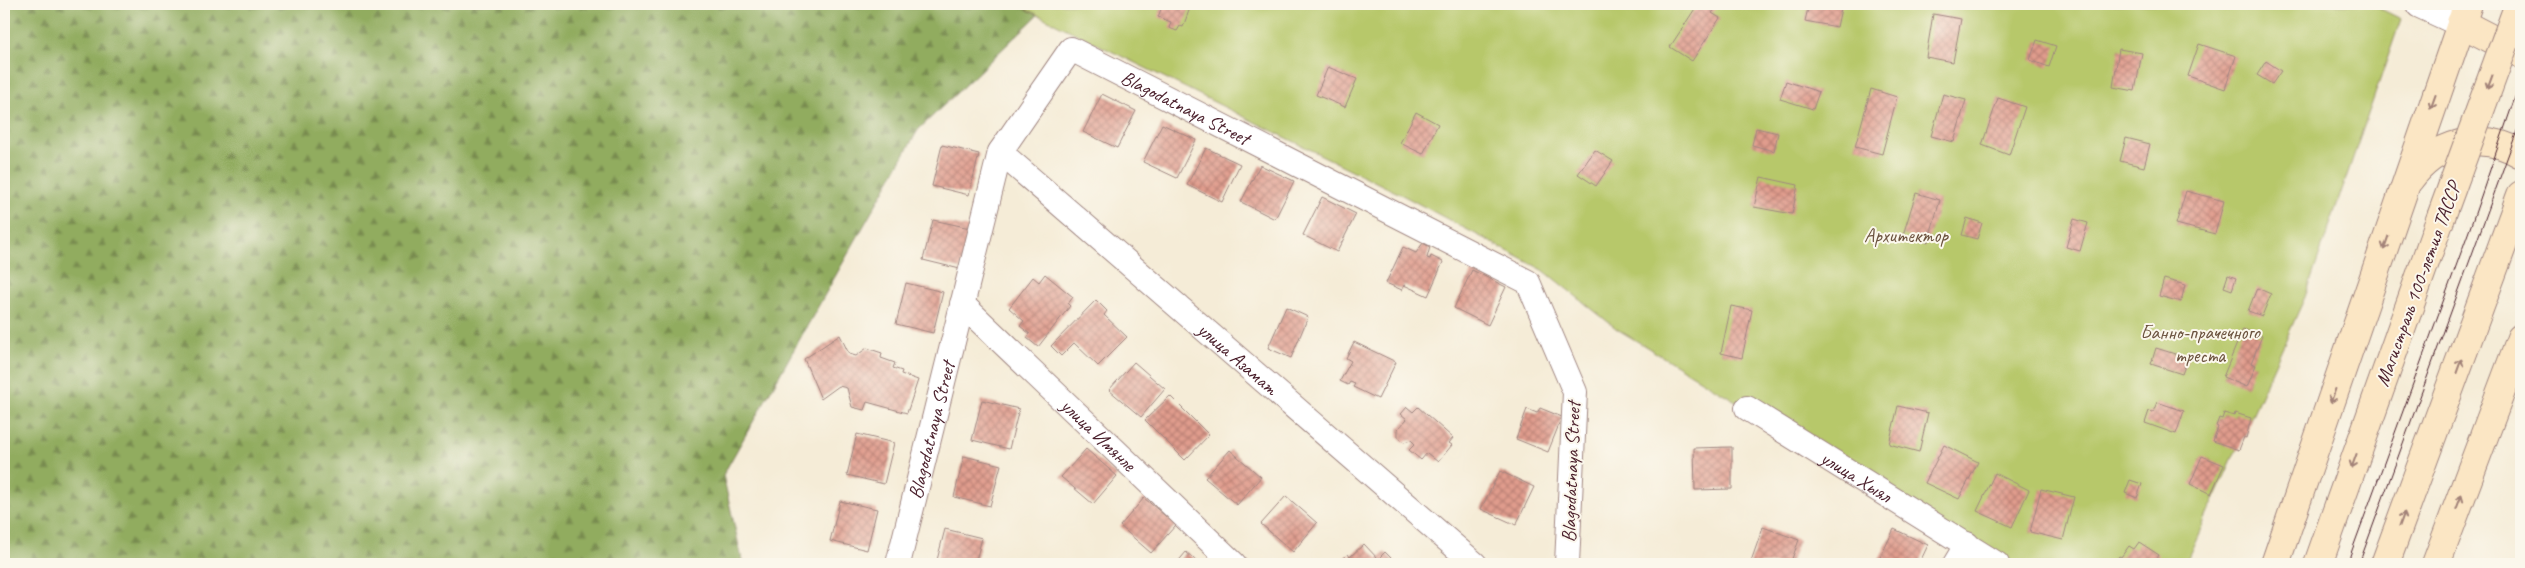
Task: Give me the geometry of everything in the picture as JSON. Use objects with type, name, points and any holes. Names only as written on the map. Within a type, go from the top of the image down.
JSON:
[{"type":"main road","name":"Магистраль 100-летия ТАССР","points":[[2318,564],[2519,4]]},
{"type":"main road","points":[[2275,564],[2465,14],[2521,54]]},
{"type":"main road","points":[[2402,196],[2417,169],[2443,150],[2458,144],[2490,142],[2505,146],[2521,154]]},
{"type":"main road","points":[[2385,564],[2506,241],[2521,195]]},
{"type":"main road","points":[[2436,564],[2521,338]]},
{"type":"street","points":[[2420,4],[2465,14]]},
{"type":"street","name":"Blagodatnaya Street","points":[[898,564],[1000,152],[1071,49],[1528,282],[1575,392],[1568,564]]},
{"type":"street","name":"улица Азамат","points":[[1000,152],[1475,564]]},
{"type":"street","name":"улица Имянле","points":[[962,304],[1234,564]]},
{"type":"street","name":"улица Хыял","points":[[1747,408],[1997,564]]},
{"type":"street","points":[[1955,564],[1967,544]]},
{"type":"green space","points":[[4,4],[1016,4],[1038,15],[918,130],[723,475],[743,564],[4,564]]},
{"type":"green space","name":"Архитектор","points":[[1016,4],[2371,4],[2401,19],[2305,297],[2185,564],[2004,564],[1617,329],[1543,270],[1404,196]]},
{"type":"building","points":[[1163,4],[1191,5],[1183,27],[1180,26],[1177,31],[1169,28],[1171,22],[1158,17]]},
{"type":"building","points":[[1698,4],[1719,4],[1712,13],[1720,18],[1692,61],[1670,47]]},
{"type":"building","points":[[1809,4],[1842,4],[1837,27],[1805,21]]},
{"type":"building","points":[[1933,14],[1961,19],[1953,62],[1926,57]]},
{"type":"building","points":[[2037,40],[2056,46],[2049,67],[2030,60]]},
{"type":"building","points":[[2199,44],[2236,56],[2225,89],[2188,76]]},
{"type":"building","points":[[2119,49],[2142,53],[2135,91],[2113,87]]},
{"type":"building","points":[[2266,61],[2281,71],[2272,84],[2257,75]]},
{"type":"building","points":[[1328,67],[1357,79],[1345,107],[1316,95]]},
{"type":"building","points":[[1786,81],[1819,92],[1813,109],[1780,99]]},
{"type":"building","points":[[1871,89],[1897,97],[1882,154],[1855,147]]},
{"type":"building","points":[[1102,94],[1136,111],[1117,148],[1083,132]]},
{"type":"building","points":[[1943,94],[1966,100],[1954,142],[1931,136]]},
{"type":"building","points":[[1998,98],[2025,107],[2009,155],[1982,145]]},
{"type":"building","points":[[1416,112],[1438,124],[1423,154],[1400,143]]},
{"type":"building","points":[[1162,124],[1196,140],[1177,178],[1143,162]]},
{"type":"building","points":[[1756,128],[1778,133],[1774,151],[1752,145]]},
{"type":"building","points":[[2126,138],[2150,144],[2144,167],[2120,161]]},
{"type":"building","points":[[942,145],[979,154],[969,195],[932,186]]},
{"type":"building","points":[[1206,148],[1240,164],[1222,202],[1187,185]]},
{"type":"building","points":[[1595,150],[1613,161],[1596,186],[1578,174]]},
{"type":"building","points":[[1260,165],[1294,181],[1275,219],[1241,202]]},
{"type":"building","points":[[1761,177],[1798,185],[1792,214],[1754,207]]},
{"type":"building","points":[[2186,191],[2224,201],[2215,234],[2176,224]]},
{"type":"building","points":[[1916,193],[1940,200],[1928,242],[1903,235]]},
{"type":"building","points":[[1322,197],[1356,214],[1337,252],[1303,235]]},
{"type":"building","points":[[1967,218],[1982,223],[1977,239],[1962,235]]},
{"type":"building","points":[[2074,219],[2088,223],[2080,251],[2066,247]]},
{"type":"building","points":[[933,220],[970,228],[960,269],[923,260]]},
{"type":"building","points":[[1423,243],[1430,247],[1427,258],[1430,259],[1431,256],[1443,262],[1428,296],[1404,285],[1402,290],[1386,283],[1403,247],[1416,253]]},
{"type":"building","points":[[1472,270],[1506,287],[1488,325],[1454,308]]},
{"type":"building","points":[[1045,274],[1073,297],[1068,304],[1070,306],[1038,347],[1027,338],[1030,334],[1020,326],[1024,321],[1009,308],[1033,277],[1039,282]]},
{"type":"building","points":[[2228,275],[2236,278],[2232,290],[2224,287]]},
{"type":"building","points":[[2164,279],[2185,285],[2181,302],[2159,296]]},
{"type":"building","points":[[906,283],[943,292],[933,333],[896,324]]},
{"type":"building","points":[[2257,288],[2271,294],[2262,316],[2248,311]]},
{"type":"building","points":[[1096,300],[1107,311],[1104,315],[1127,337],[1098,366],[1074,343],[1061,356],[1051,346]]},
{"type":"building","points":[[1731,306],[1752,310],[1742,358],[1721,353]]},
{"type":"building","points":[[1286,307],[1308,317],[1291,358],[1268,348]]},
{"type":"building","points":[[2243,329],[2262,336],[2251,363],[2256,365],[2247,387],[2223,377]]},
{"type":"building","points":[[840,335],[849,354],[856,356],[867,348],[882,353],[881,358],[895,363],[893,368],[902,371],[901,374],[918,380],[907,413],[867,402],[864,410],[852,407],[847,388],[839,386],[821,399],[804,359]]},
{"type":"building","points":[[1354,342],[1396,362],[1378,399],[1353,387],[1355,384],[1350,382],[1348,385],[1340,381],[1351,361],[1346,358]]},
{"type":"building","points":[[2156,348],[2188,358],[2182,374],[2151,364]]},
{"type":"building","points":[[1134,362],[1165,389],[1141,417],[1109,390]]},
{"type":"building","points":[[1170,396],[1209,435],[1185,460],[1145,420]]},
{"type":"building","points":[[982,400],[1019,409],[1009,449],[972,440]]},
{"type":"building","points":[[2157,402],[2184,411],[2176,434],[2145,423],[2149,411],[2153,412]]},
{"type":"building","points":[[1898,406],[1928,413],[1919,452],[1889,444]]},
{"type":"building","points":[[1407,407],[1413,412],[1418,407],[1453,438],[1449,443],[1452,445],[1438,462],[1427,453],[1421,460],[1409,450],[1415,444],[1411,440],[1404,442],[1398,437],[1398,429],[1407,419],[1401,414]]},
{"type":"building","points":[[1540,408],[1562,417],[1548,452],[1516,439],[1527,409],[1537,413]]},
{"type":"building","points":[[2224,413],[2234,416],[2235,413],[2251,418],[2246,438],[2244,437],[2239,450],[2213,441],[2219,418],[2222,419]]},
{"type":"building","points":[[857,434],[894,443],[884,484],[847,475]]},
{"type":"building","points":[[1944,445],[1978,462],[1959,499],[1925,483]]},
{"type":"building","points":[[1732,447],[1732,489],[1695,490],[1694,448]]},
{"type":"building","points":[[1086,449],[1117,476],[1093,504],[1061,477]]},
{"type":"building","points":[[1230,450],[1261,477],[1237,505],[1205,478]]},
{"type":"building","points":[[964,456],[1001,465],[990,506],[954,497]]},
{"type":"building","points":[[2202,456],[2224,465],[2211,494],[2190,484]]},
{"type":"building","points":[[1500,471],[1534,487],[1516,525],[1481,509]]},
{"type":"building","points":[[1995,473],[2029,490],[2012,527],[1977,511]]},
{"type":"building","points":[[2130,480],[2142,484],[2137,498],[2125,493]]},
{"type":"building","points":[[2041,489],[2074,497],[2063,540],[2030,532]]},
{"type":"building","points":[[1286,496],[1317,523],[1293,552],[1261,524]]},
{"type":"building","points":[[1144,498],[1176,525],[1151,553],[1120,526]]},
{"type":"building","points":[[840,501],[877,509],[867,550],[830,541]]},
{"type":"building","points":[[1763,527],[1799,540],[1790,564],[1750,564]]},
{"type":"building","points":[[945,529],[982,538],[975,564],[936,564]]},
{"type":"building","points":[[1894,529],[1928,545],[1919,564],[1877,564]]},
{"type":"building","points":[[2139,542],[2159,555],[2155,562],[2158,564],[2113,564],[2129,546],[2134,549]]},
{"type":"building","points":[[1364,544],[1378,559],[1385,552],[1397,564],[1337,564],[1348,554],[1350,557]]},
{"type":"building","points":[[1186,552],[1200,564],[1176,564]]},
{"type":"tram line","points":[[2347,564],[2470,228],[2521,80]]},
{"type":"tram line","points":[[2359,564],[2521,120]]},
{"type":"park label","name":"Банно-прачечного треста","points":[[2200,344]]}]
